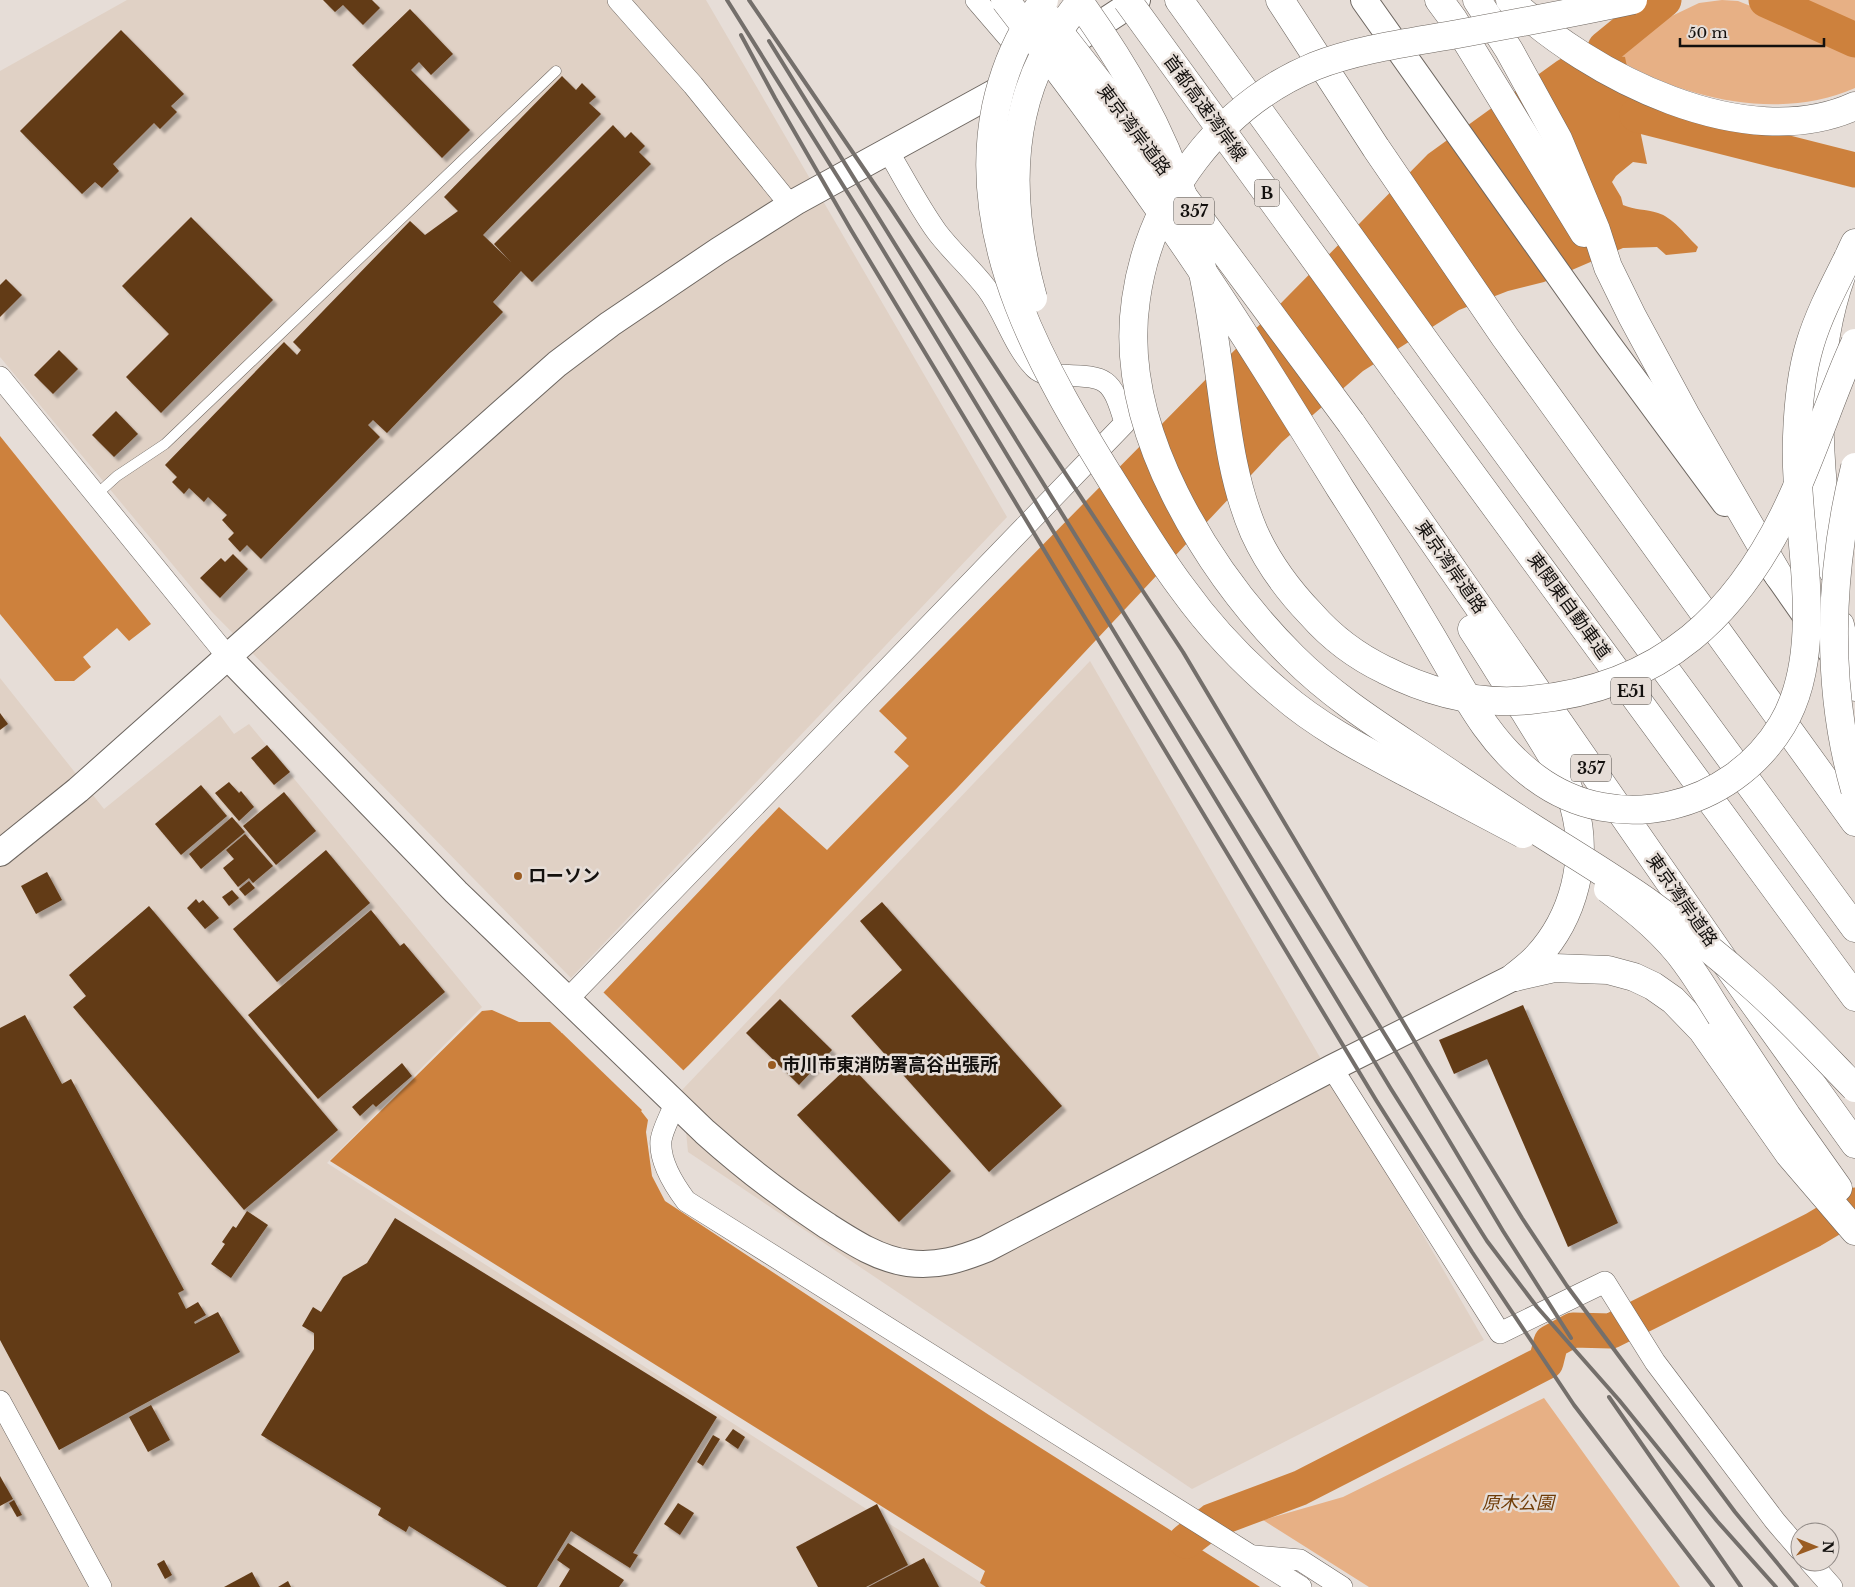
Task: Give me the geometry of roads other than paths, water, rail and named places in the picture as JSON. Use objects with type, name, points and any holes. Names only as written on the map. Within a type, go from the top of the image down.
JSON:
[{"type":"highway","points":[[1005,0],[1059,70],[1165,216],[1224,305],[1401,584],[1473,710],[1500,746],[1518,765],[1539,781],[1561,794],[1586,802],[1612,808],[1648,809],[1698,798],[1722,786],[1738,774],[1769,744],[1784,722],[1793,702],[1802,672],[1806,641],[1806,600],[1796,443],[1800,398],[1810,344],[1821,313],[1852,250]]},
{"type":"highway","name":"東京湾岸道路","points":[[1034,0],[1103,88],[1351,423],[1743,987],[1855,1144]]},
{"type":"highway","points":[[1044,0],[1014,50],[1004,77],[993,121],[990,180],[998,242],[1028,327],[1080,425],[1181,588],[1205,618],[1250,666],[1283,696],[1313,719],[1352,743],[1531,838],[1602,884],[1630,905],[1687,963],[1721,1016],[1797,1148],[1855,1231]]},
{"type":"highway","points":[[1139,523],[1077,407],[1046,334],[1025,265],[1016,208],[1016,152],[1023,113],[1033,80],[1043,56],[1080,0],[1138,90],[1163,144],[1186,203],[1196,239],[1207,294],[1232,462],[1243,501],[1255,533],[1275,571],[1300,604],[1344,646],[1369,663],[1396,676],[1424,688],[1474,700],[1543,699],[1603,687],[1654,664],[1681,647],[1719,612],[1738,591],[1756,566],[1793,496],[1855,343]]},
{"type":"highway","name":"首都高速湾岸線","points":[[1127,0],[1407,386]]},
{"type":"highway","name":"B","points":[[1179,0],[1440,362]]},
{"type":"highway","points":[[1280,0],[1382,157],[1505,337],[1855,822]]},
{"type":"highway","points":[[1439,0],[1453,19],[1583,232],[1608,267]]},
{"type":"highway","points":[[1477,0],[1509,50],[1558,139],[1596,230],[1608,267],[1632,316],[1685,414],[1779,576]]},
{"type":"highway","points":[[1510,0],[1548,32],[1600,66],[1637,86],[1672,101],[1704,111],[1741,118],[1780,122],[1815,119],[1855,106]]},
{"type":"highway","points":[[1633,0],[1367,50],[1316,66],[1291,77],[1243,110],[1214,136],[1184,173],[1160,216],[1147,248],[1138,281],[1134,312],[1133,345],[1140,399],[1152,441],[1166,476],[1206,549],[1233,589],[1295,659],[1366,718],[1659,911],[1751,984],[1855,1088]]},
{"type":"highway","points":[[1852,250],[1833,303],[1824,346],[1819,408],[1822,480],[1829,547],[1841,631],[1855,688]]},
{"type":"highway","name":"E51","points":[[1440,362],[1855,928]]},
{"type":"highway","name":"東関東自動車道","points":[[1407,386],[1855,997]]},
{"type":"highway","points":[[1351,423],[1447,593],[1479,640],[1560,771],[1574,804],[1581,842],[1580,864],[1575,889],[1560,925],[1551,939],[1537,958],[1514,978]]},
{"type":"highway","points":[[1855,467],[1837,567],[1834,619],[1838,706],[1848,765],[1855,790]]},
{"type":"highway","points":[[1514,978],[1554,968],[1576,968],[1608,970],[1634,977],[1653,986],[1673,1000],[1702,1030],[1797,1148],[1855,1212]]},
{"type":"street","points":[[618,0],[693,85],[790,206]]},
{"type":"street","points":[[976,0],[1034,68]]},
{"type":"street","points":[[0,853],[78,790],[557,364],[658,290],[790,206],[1001,90],[1137,0]]},
{"type":"street","points":[[1366,3],[1607,343],[1779,576],[1855,688]]},
{"type":"street","points":[[574,1006],[1125,423],[1117,396],[1108,384],[1100,379],[1049,375],[1040,372],[1033,366],[1016,341],[988,290],[937,232],[888,151]]},
{"type":"street","points":[[0,377],[228,657],[456,892],[745,1168],[791,1202],[851,1241],[884,1257],[908,1263],[932,1264],[955,1261],[986,1249],[1332,1068],[1514,978]]},
{"type":"street","points":[[1332,1068],[1500,1333],[1605,1282],[1660,1370],[1790,1538]]},
{"type":"street","points":[[670,1098],[661,1141],[662,1152],[672,1179],[686,1201],[1301,1587]]},
{"type":"street","points":[[0,1401],[101,1587]]},
{"type":"street","points":[[1250,1556],[1300,1560],[1342,1587]]},
{"type":"street","points":[[1819,1572],[1832,1587]]},
{"type":"lane","points":[[96,495],[118,476],[165,444],[556,70]]},
{"type":"waterway","points":[[1605,48],[1664,0]]},
{"type":"waterway","points":[[1766,0],[1855,40]]},
{"type":"waterway","points":[[1637,115],[1855,170]]},
{"type":"waterway","points":[[1186,1541],[1212,1521],[1300,1488],[1546,1362],[1551,1342],[1573,1330],[1611,1331],[1813,1230],[1855,1205]]},
{"type":"railway","points":[[727,0],[866,222],[1391,1089],[1487,1241],[1537,1307],[1619,1400],[1717,1521],[1776,1587]]},
{"type":"railway","points":[[749,0],[890,207],[1183,652],[1428,1064],[1522,1218],[1567,1286],[1735,1512],[1797,1587]]},
{"type":"railway","points":[[741,35],[851,230],[1376,1100],[1472,1252],[1574,1405],[1713,1587]]},
{"type":"railway","points":[[769,41],[1410,1075],[1503,1231],[1571,1338]]},
{"type":"railway","points":[[1609,1397],[1741,1587]]},
{"type":"place","name":"ローソン","points":[[518,876]]},
{"type":"place","name":"市川市東消防署高谷出張所","points":[[772,1065]]},
{"type":"park label","name":"原木公園","points":[[1518,1503]]}]
